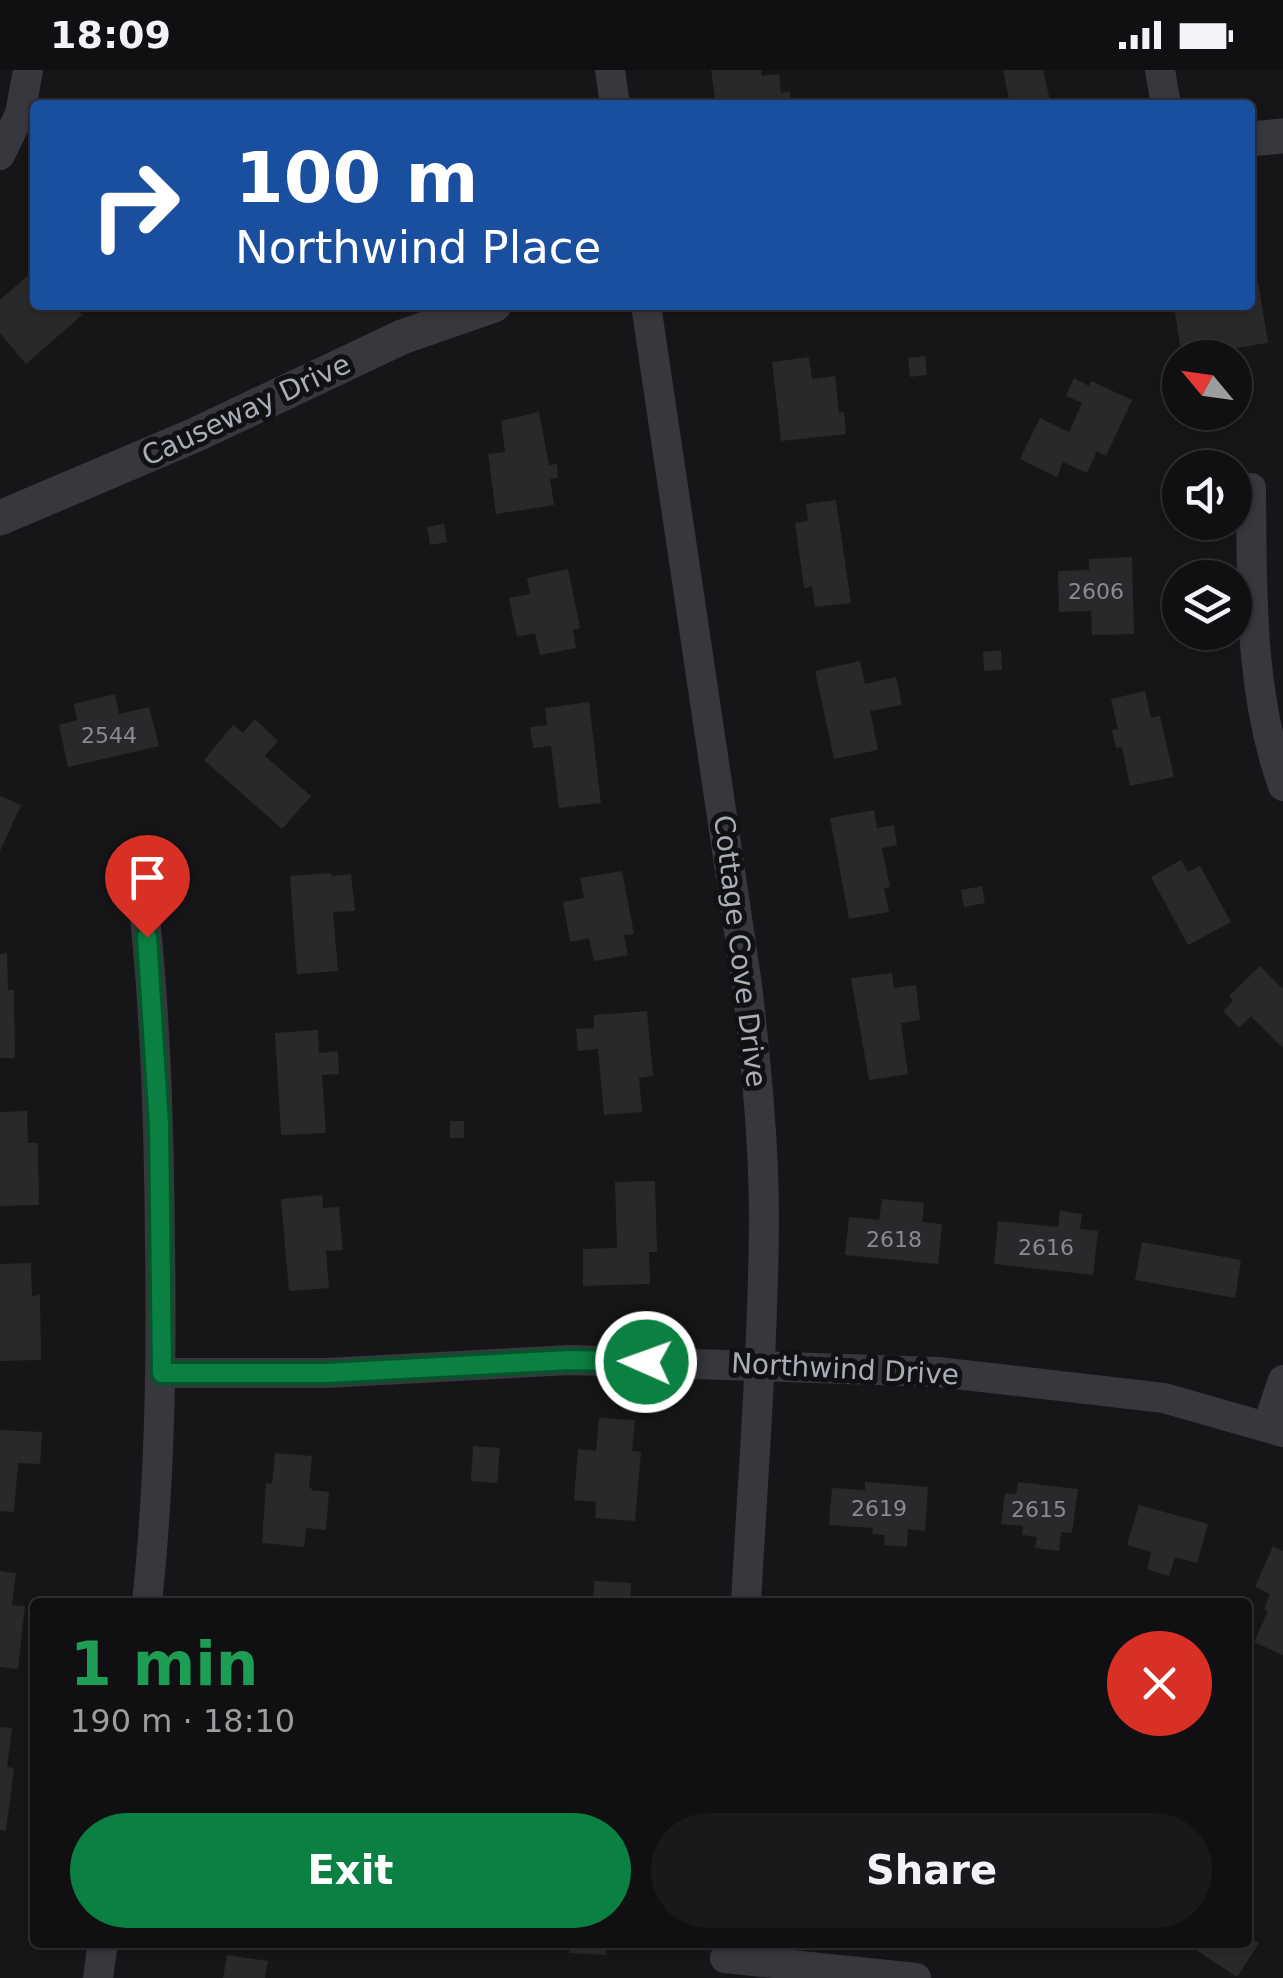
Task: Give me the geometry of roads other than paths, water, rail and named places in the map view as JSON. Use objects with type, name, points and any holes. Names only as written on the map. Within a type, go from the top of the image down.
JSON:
[{"type":"street","points":[[0,155],[20,114],[28,70]]},
{"type":"street","points":[[610,70],[614,100]]},
{"type":"street","points":[[1160,70],[1165,100]]},
{"type":"street","points":[[1255,139],[1283,136]]},
{"type":"street","name":"Causeway Drive","points":[[0,518],[195,435],[402,337],[480,310]]},
{"type":"street","name":"Cottage Cove Drive","points":[[647,310],[748,985],[757,1071],[764,1218],[746,1598]]},
{"type":"street","points":[[1252,526],[1261,709],[1283,786]]},
{"type":"street","points":[[144,908],[153,994],[159,1125],[162,1373],[147,1598]]},
{"type":"street","name":"Northwind Drive","points":[[162,1373],[326,1373],[570,1360],[938,1372],[1164,1398],[1275,1430]]},
{"type":"street","points":[[1275,1430],[1283,1380]]},
{"type":"street","points":[[98,1978],[102,1948]]},
{"type":"street","points":[[724,1960],[916,1978]]}]
